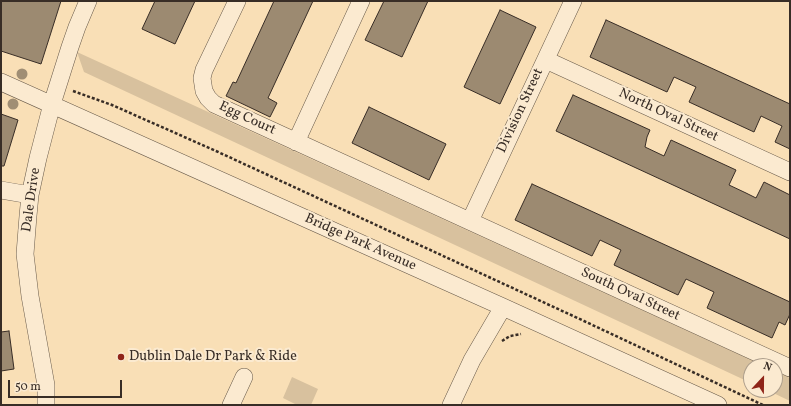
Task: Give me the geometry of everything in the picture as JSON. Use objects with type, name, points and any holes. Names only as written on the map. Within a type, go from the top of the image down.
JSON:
[{"type":"street","name":"Dale Drive","points":[[46,405],[46,386],[30,296],[25,254],[30,194],[52,104],[77,27],[88,1]]},
{"type":"street","name":"Egg Court","points":[[236,1],[204,70],[202,78],[204,91],[214,104],[470,221]]},
{"type":"street","points":[[296,142],[361,1]]},
{"type":"street","name":"Division Street","points":[[470,221],[573,1]]},
{"type":"street","name":"North Oval Street","points":[[546,60],[790,172]]},
{"type":"street","name":"Bridge Park Avenue","points":[[1,82],[718,405]]},
{"type":"street","points":[[1,190],[30,194]]},
{"type":"street","name":"South Oval Street","points":[[470,221],[790,368]]},
{"type":"street","points":[[451,405],[472,360],[503,307]]},
{"type":"street","points":[[231,405],[244,378]]},
{"type":"path","points":[[58,85],[112,105],[216,151],[763,405]]},
{"type":"shaded area","points":[[77,52],[746,358],[743,358],[743,379],[84,72]]},
{"type":"shaded area","points":[[783,375],[790,378],[790,401],[783,398]]},
{"type":"shaded area","points":[[292,377],[318,389],[311,405],[297,405],[283,398]]},
{"type":"building","points":[[1,1],[61,1],[41,64],[1,51]]},
{"type":"building","points":[[155,1],[195,1],[175,44],[142,29]]},
{"type":"building","points":[[274,1],[313,1],[268,98],[277,103],[270,117],[226,96],[233,82],[236,83]]},
{"type":"building","points":[[384,1],[428,1],[402,57],[365,40]]},
{"type":"building","points":[[500,10],[536,27],[500,104],[464,87]]},
{"type":"building","points":[[606,20],[790,104],[790,149],[775,142],[782,126],[761,116],[754,132],[689,102],[696,87],[674,77],[667,92],[590,57]]},
{"type":"building","points":[[573,95],[650,130],[645,147],[664,156],[671,140],[736,170],[729,185],[756,198],[764,182],[790,195],[790,239],[556,131]]},
{"type":"building","points":[[369,107],[446,144],[429,180],[352,143]]},
{"type":"building","points":[[1,114],[18,120],[4,166],[1,166]]},
{"type":"building","points":[[532,184],[790,302],[790,314],[785,325],[779,322],[772,338],[707,308],[714,292],[686,279],[678,295],[614,265],[621,250],[600,240],[592,256],[515,220]]},
{"type":"building","points":[[9,331],[14,369],[1,371],[1,332]]},
{"type":"place","name":"Dublin Dale Dr Park & Ride","points":[[121,357]]}]
